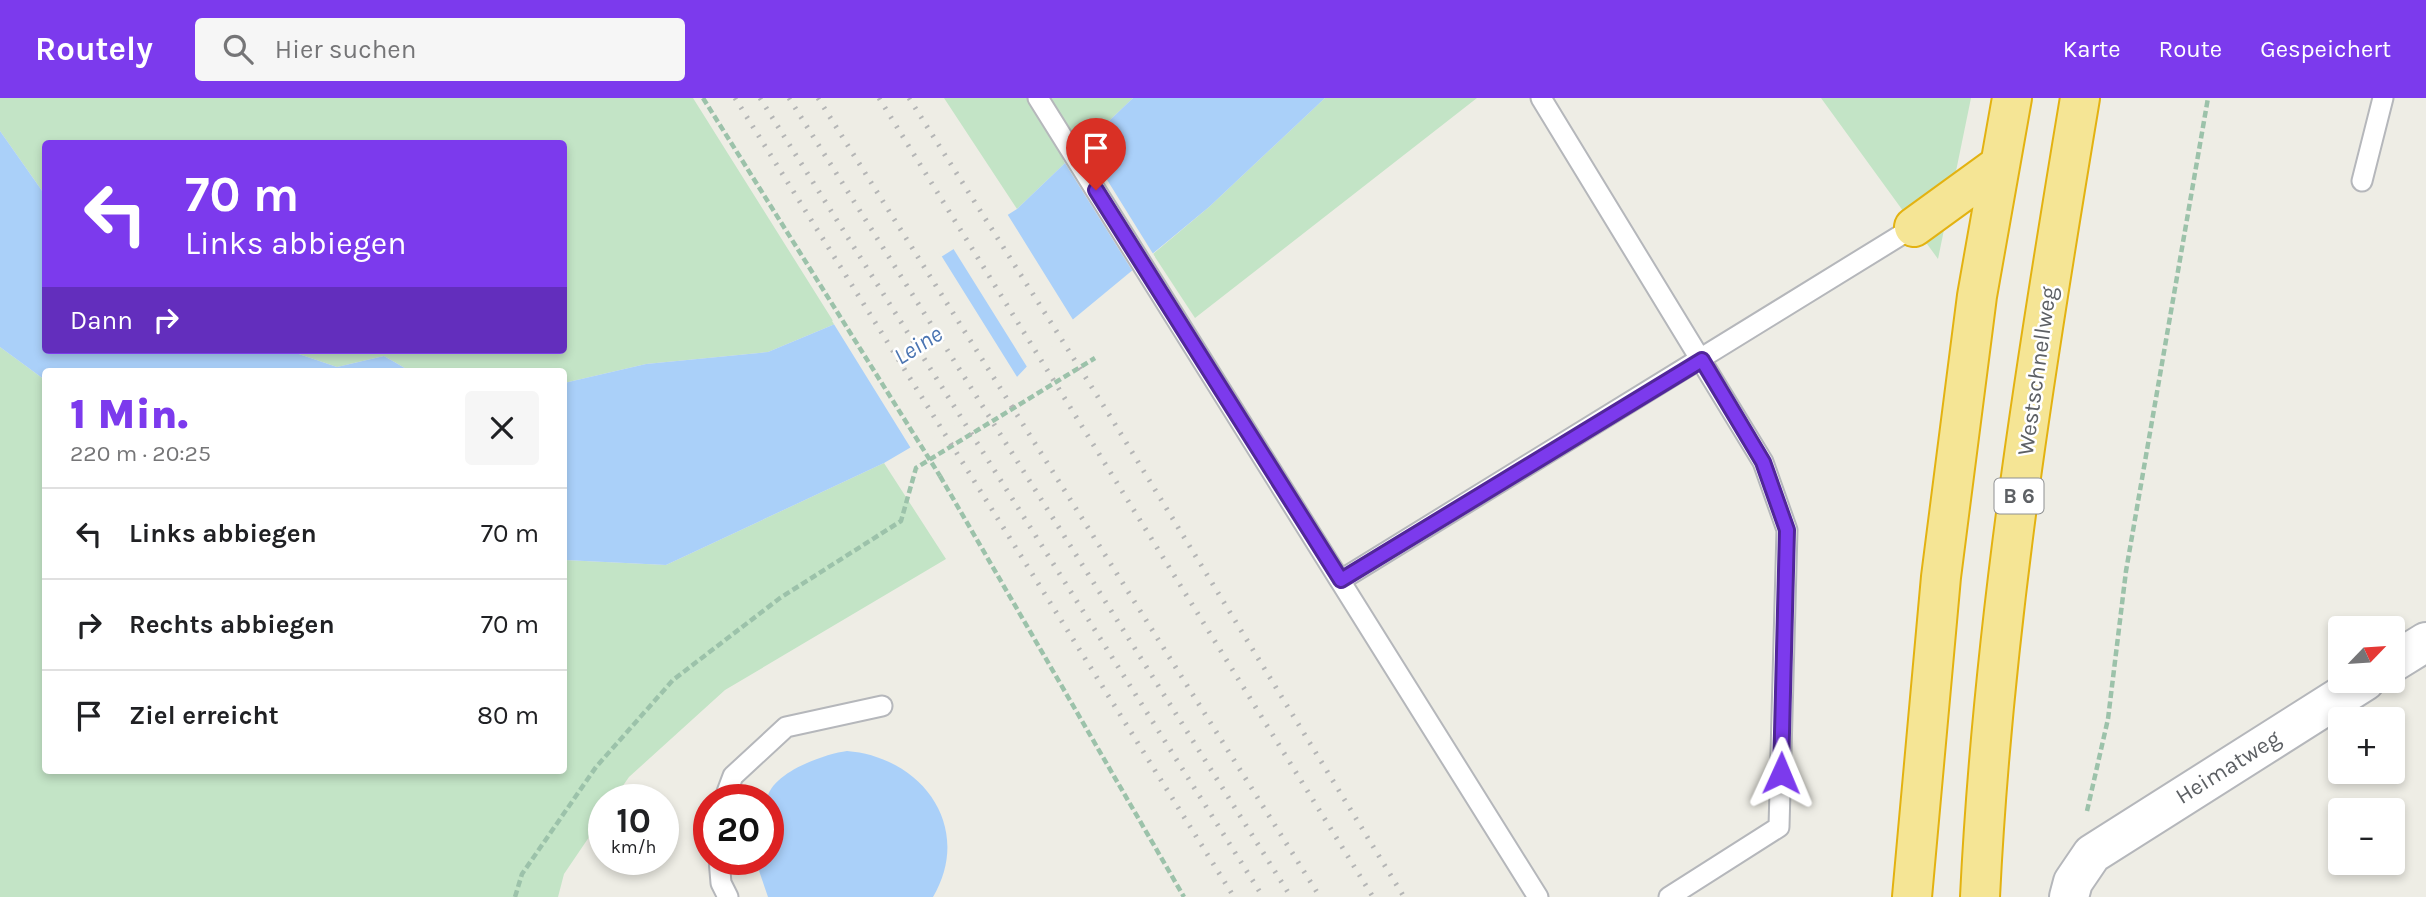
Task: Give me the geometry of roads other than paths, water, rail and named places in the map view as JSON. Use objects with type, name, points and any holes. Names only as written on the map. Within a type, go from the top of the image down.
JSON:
[{"type":"highway","points":[[1912,897],[1943,563],[1977,296],[2012,98]]},
{"type":"highway","name":"Westschnellweg","points":[[1980,897],[2006,589],[2045,307],[2080,98]]},
{"type":"highway","points":[[1914,227],[1998,166]]},
{"type":"street","points":[[2405,655],[2426,642]]},
{"type":"street","name":"Heimatweg","points":[[2069,897],[2073,882],[2092,854],[2346,693]]},
{"type":"lane","points":[[1038,98],[1538,897]]},
{"type":"lane","points":[[1541,98],[1763,462],[1787,530],[1779,827],[1669,897]]},
{"type":"lane","points":[[2362,181],[2383,98]]},
{"type":"lane","points":[[1341,580],[1914,227]]},
{"type":"lane","points":[[730,784],[733,776],[786,727],[882,706]]},
{"type":"lane","points":[[720,875],[728,897]]},
{"type":"water","name":"Leine","points":[[1133,98],[1325,98],[1209,207],[1065,326],[1000,395],[884,463],[666,565],[567,560],[567,382],[646,364],[768,352],[835,324],[1017,209]]},
{"type":"water","points":[[0,131],[42,191],[42,354],[299,354],[337,367],[384,356],[405,368],[42,368],[42,378],[0,347]]},
{"type":"water","points":[[847,751],[874,756],[898,766],[918,781],[934,800],[944,822],[947,846],[944,871],[933,897],[768,897],[760,875],[784,875],[784,784],[775,784],[800,766]]},
{"type":"railway","points":[[735,98],[1234,897]]},
{"type":"railway","points":[[760,98],[1263,897]]},
{"type":"railway","points":[[789,98],[1291,897]]},
{"type":"railway","points":[[818,98],[1320,897]]},
{"type":"railway","points":[[879,98],[1373,897]]},
{"type":"railway","points":[[909,98],[1110,416],[1404,897]]}]
